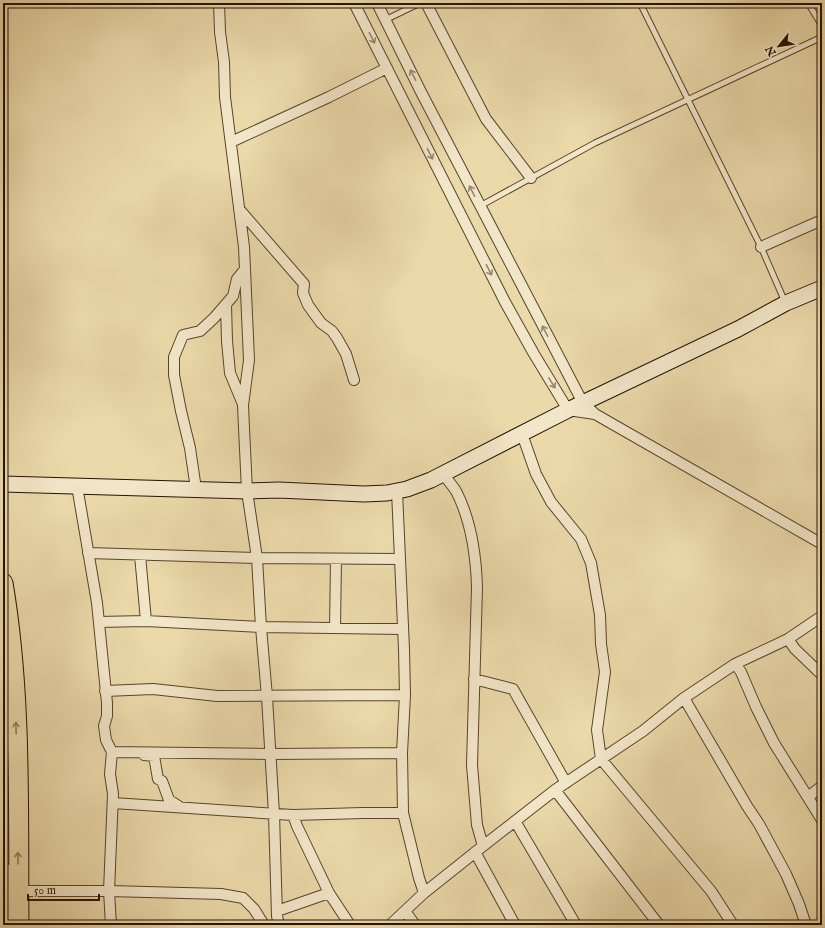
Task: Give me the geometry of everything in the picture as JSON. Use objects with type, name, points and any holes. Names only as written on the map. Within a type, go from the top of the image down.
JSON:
[{"type":"highway","points":[[3,582],[10,630],[15,702],[20,925]]},
{"type":"highway","points":[[3,872],[4,925]]},
{"type":"street","points":[[219,3],[220,32],[224,62],[225,97],[244,247],[249,360],[243,403],[247,491],[257,558],[267,697],[274,814],[277,911],[279,925]]},
{"type":"street","points":[[354,3],[505,302],[568,410]]},
{"type":"street","points":[[377,3],[480,206],[583,403],[595,414],[822,544]]},
{"type":"street","points":[[426,3],[486,119],[531,178]]},
{"type":"street","points":[[230,142],[329,97],[387,68]]},
{"type":"street","points":[[239,209],[304,284],[303,293],[308,305],[322,323],[338,338],[346,354],[354,380]]},
{"type":"street","points":[[761,247],[822,220]]},
{"type":"street","points":[[196,490],[190,448],[174,375],[174,357],[183,335],[200,331],[226,305],[232,296],[237,279],[245,269]]},
{"type":"street","points":[[3,484],[196,490],[280,490],[364,494],[387,493],[407,489],[443,474],[543,422],[738,329],[786,303],[822,288]]},
{"type":"street","points":[[226,305],[230,373],[243,403]]},
{"type":"street","points":[[568,410],[595,414]]},
{"type":"street","points":[[523,433],[536,474],[551,502],[582,539],[591,563],[600,615],[601,644],[605,672],[597,730],[601,759],[711,891],[733,925]]},
{"type":"street","points":[[443,474],[456,491],[466,516],[476,558],[477,587],[472,765],[479,849],[515,925]]},
{"type":"street","points":[[77,486],[97,603],[106,691],[107,716],[104,726],[106,740],[112,752],[110,774],[113,803],[110,891],[111,925]]},
{"type":"street","points":[[397,491],[405,695],[402,753],[403,814],[424,892]]},
{"type":"street","points":[[88,553],[257,558],[400,560]]},
{"type":"street","points":[[140,555],[146,621]]},
{"type":"street","points":[[335,628],[336,559]]},
{"type":"street","points":[[390,925],[424,892],[555,790],[643,731],[684,698],[735,664],[788,639],[822,616]]},
{"type":"street","points":[[99,622],[146,621],[261,627],[403,629]]},
{"type":"street","points":[[788,639],[795,649],[822,675]]},
{"type":"street","points":[[735,664],[741,672],[774,743],[822,820]]},
{"type":"street","points":[[474,679],[513,689],[566,783]]},
{"type":"street","points":[[106,691],[153,689],[217,696],[267,697],[405,695]]},
{"type":"street","points":[[684,698],[747,806],[760,824],[799,904],[806,925]]},
{"type":"street","points":[[112,752],[270,754],[402,753]]},
{"type":"street","points":[[112,752],[154,756],[158,779],[162,781],[169,800],[183,808]]},
{"type":"street","points":[[808,797],[822,786]]},
{"type":"street","points":[[555,790],[659,925]]},
{"type":"street","points":[[113,803],[293,815],[363,813],[403,814]]},
{"type":"street","points":[[293,815],[303,840],[329,892],[350,925]]},
{"type":"street","points":[[515,821],[576,925]]},
{"type":"street","points":[[19,891],[110,891],[221,894],[243,898],[254,909],[264,925]]},
{"type":"street","points":[[277,911],[329,892]]},
{"type":"street","points":[[405,911],[416,925]]},
{"type":"lane","points":[[385,20],[420,3]]},
{"type":"lane","points":[[640,3],[761,247],[786,303]]},
{"type":"lane","points":[[808,3],[822,26]]},
{"type":"lane","points":[[480,206],[595,143],[822,37]]}]
